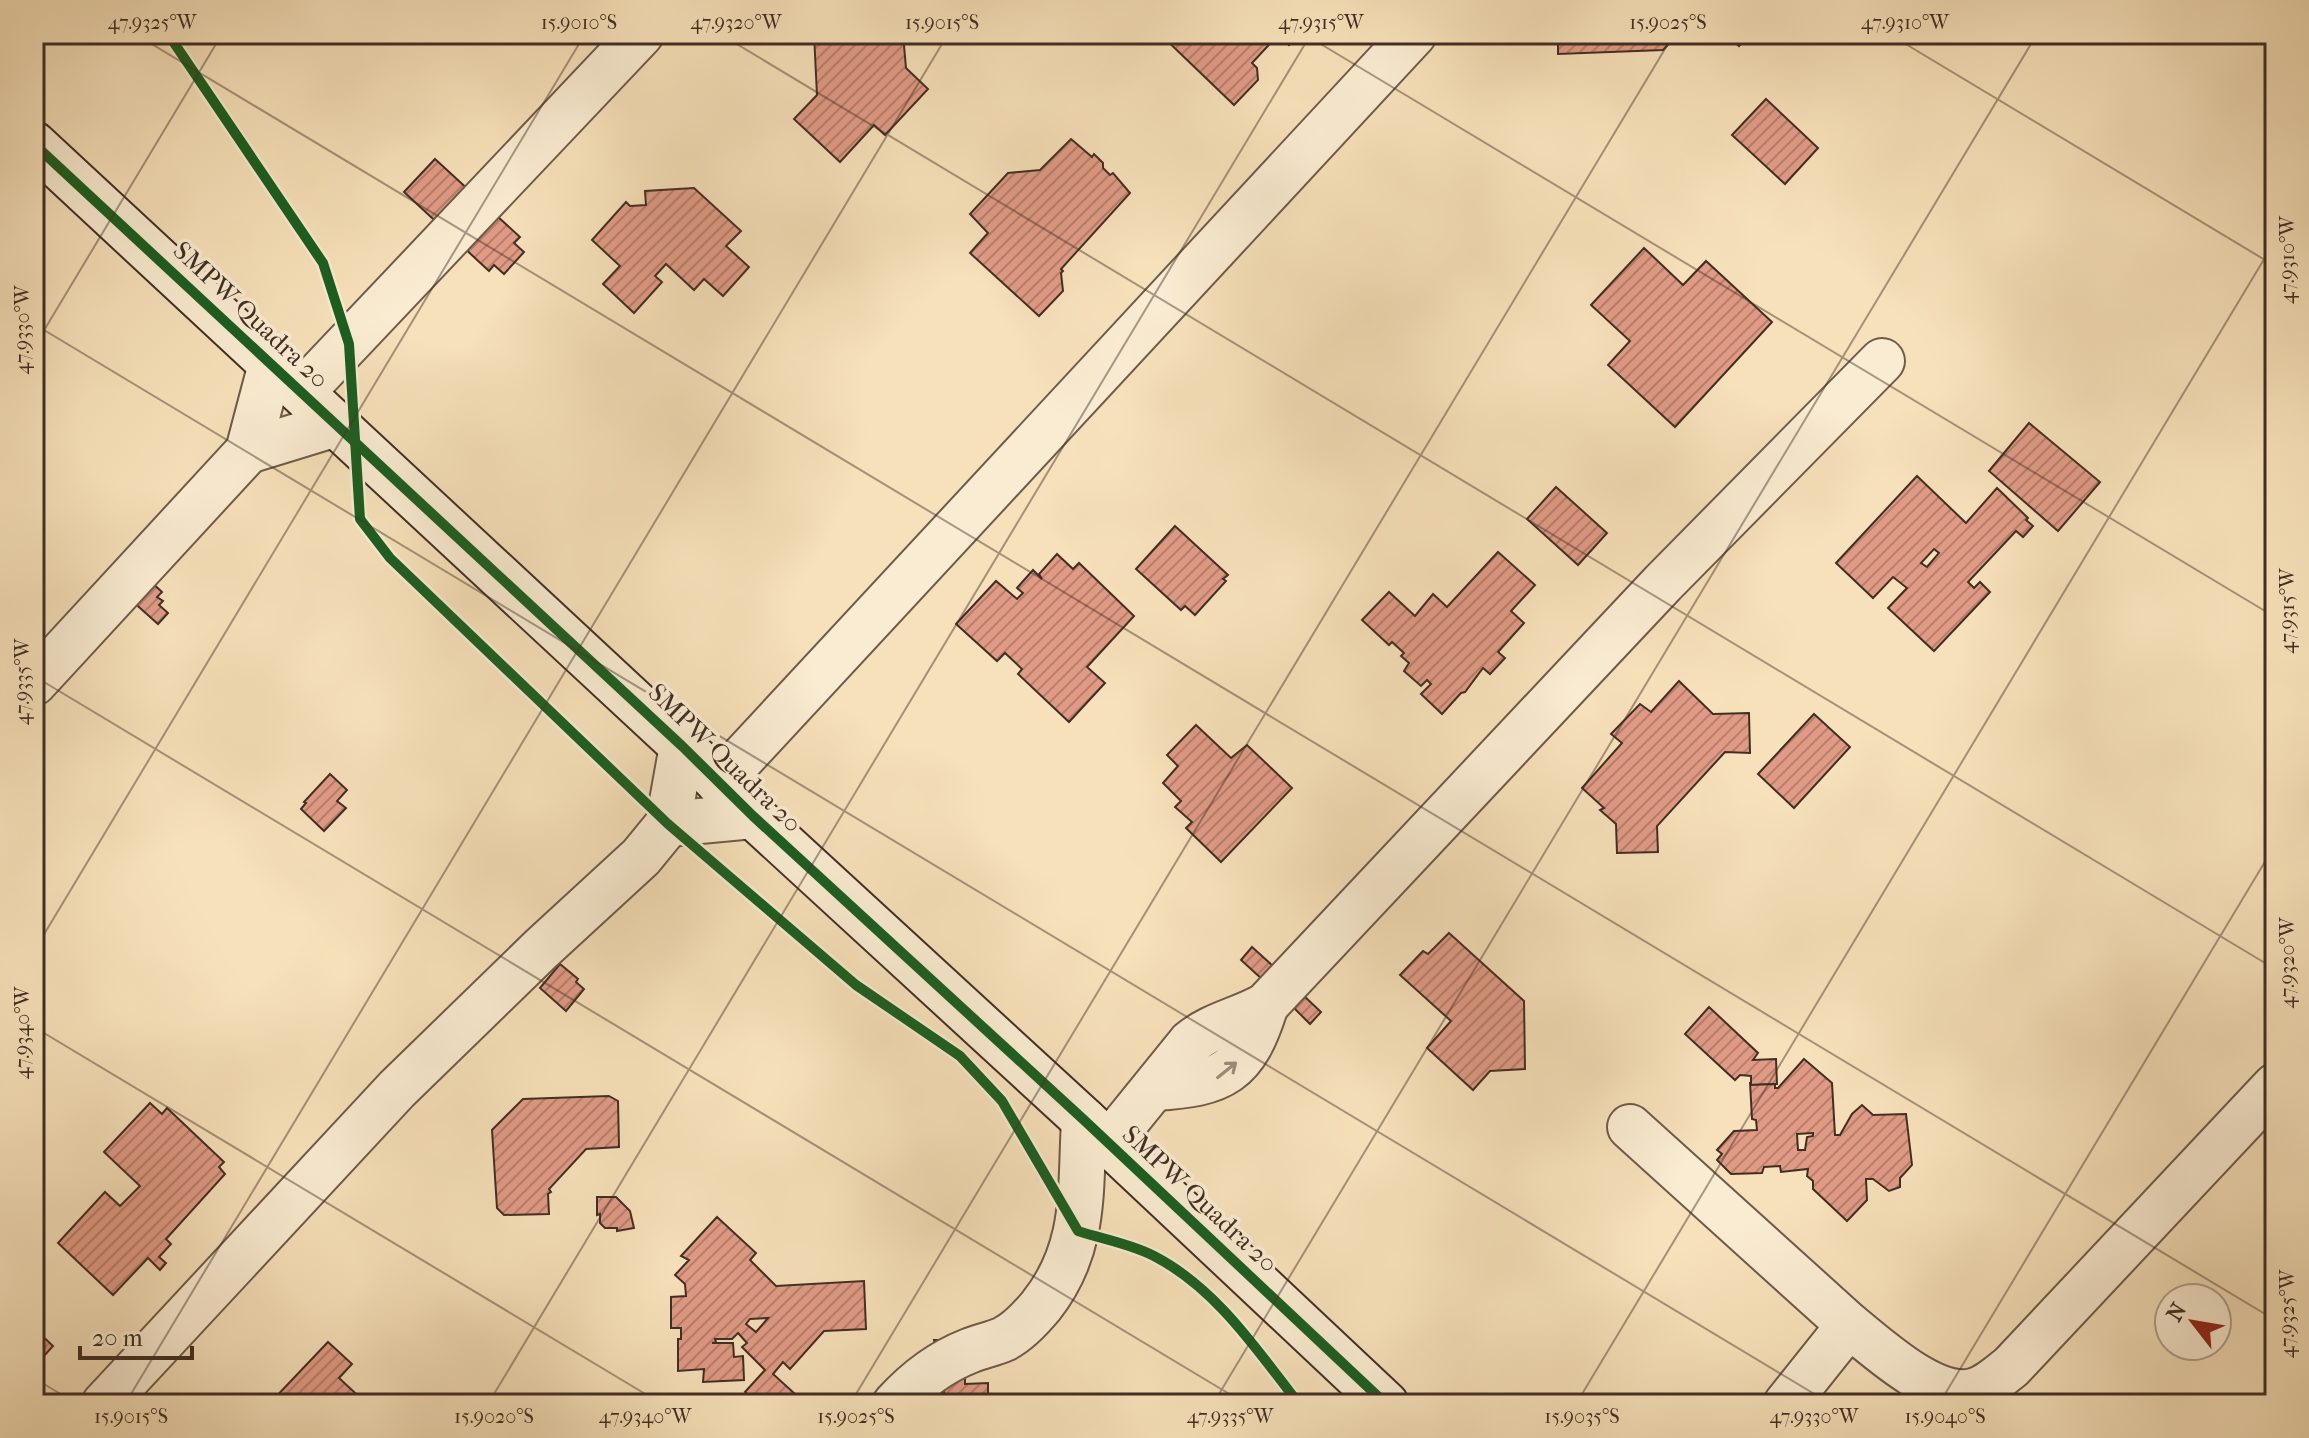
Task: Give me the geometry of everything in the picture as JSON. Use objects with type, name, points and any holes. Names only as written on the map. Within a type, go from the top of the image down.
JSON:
[{"type":"street","points":[[34,683],[248,451],[286,378],[641,34]]},
{"type":"street","points":[[719,783],[1414,34]]},
{"type":"street","name":"SMPW Quadra 20","points":[[34,144],[1386,1404]]},
{"type":"street","points":[[895,1404],[936,1369],[966,1352],[1005,1338],[1032,1317],[1055,1288],[1069,1260],[1078,1231],[1096,1131],[1155,1088],[1190,1043],[1205,1030],[1236,1020],[1266,1005],[1663,583],[1882,361]]},
{"type":"street","points":[[248,451],[336,424]]},
{"type":"street","points":[[104,1404],[397,1089],[641,857],[668,824],[682,746]]},
{"type":"street","points":[[668,824],[753,816]]},
{"type":"street","points":[[1630,1127],[1887,1356],[1931,1384],[1968,1392],[1986,1387],[2011,1367],[2275,1086]]},
{"type":"street","points":[[1786,1404],[1849,1325]]},
{"type":"building","points":[[814,34],[903,34],[906,68],[928,89],[885,135],[874,125],[840,162],[794,119],[817,95]]},
{"type":"building","points":[[1160,34],[1299,34],[1289,45],[1278,35],[1252,63],[1257,68],[1258,80],[1234,105]]},
{"type":"building","points":[[1558,34],[1678,34],[1663,50],[1558,54]]},
{"type":"building","points":[[1726,34],[1750,34],[1739,46]]},
{"type":"building","points":[[1766,99],[1818,148],[1785,184],[1732,135]]},
{"type":"building","points":[[1071,139],[1092,157],[1094,154],[1103,163],[1103,168],[1110,175],[1113,173],[1130,193],[1061,269],[1063,291],[1039,316],[970,253],[988,233],[970,214],[1008,173],[1040,170]]},
{"type":"building","points":[[435,159],[520,237],[514,243],[524,252],[504,274],[494,265],[489,271],[404,192]]},
{"type":"building","points":[[694,188],[741,231],[726,246],[749,267],[723,296],[704,279],[694,290],[666,264],[655,276],[662,282],[634,313],[603,284],[620,266],[592,240],[626,202],[630,206],[646,205],[645,191]]},
{"type":"building","points":[[1644,248],[1683,285],[1706,261],[1772,322],[1675,427],[1608,365],[1630,341],[1591,305]]},
{"type":"building","points":[[2029,423],[2100,482],[2058,531],[1989,471]]},
{"type":"building","points":[[1917,476],[1966,523],[1997,488],[2033,526],[2023,537],[2016,531],[1968,582],[1974,588],[1980,582],[1990,592],[1934,651],[1888,608],[1907,588],[1893,577],[1873,598],[1836,563]],"holes":[[[1934,549],[1939,553],[1927,567],[1921,563]]]},
{"type":"building","points":[[1556,487],[1607,533],[1578,565],[1527,519]]},
{"type":"building","points":[[1175,526],[1228,575],[1195,615],[1185,606],[1181,610],[1136,569]]},
{"type":"building","points":[[1498,552],[1535,585],[1511,611],[1524,623],[1498,652],[1505,658],[1490,674],[1483,668],[1465,692],[1442,714],[1421,694],[1431,684],[1427,680],[1421,686],[1404,671],[1409,663],[1401,656],[1404,653],[1392,642],[1389,645],[1362,620],[1389,592],[1415,616],[1433,594],[1447,607]]},
{"type":"building","points":[[1057,554],[1073,569],[1079,563],[1134,616],[1087,667],[1105,683],[1069,722],[1018,674],[1022,669],[1005,653],[997,661],[956,624],[996,581],[1017,599],[1023,593],[1017,588],[1033,570],[1042,579],[1039,574]]},
{"type":"building","points":[[149,580],[162,592],[157,597],[163,601],[159,605],[168,613],[158,624],[131,600]]},
{"type":"building","points":[[1679,681],[1713,714],[1749,713],[1750,753],[1725,752],[1657,826],[1658,852],[1617,853],[1616,824],[1582,788],[1622,743],[1611,734],[1640,704],[1651,712]]},
{"type":"building","points":[[1814,714],[1850,747],[1794,808],[1758,774]]},
{"type":"building","points":[[1196,725],[1231,758],[1247,745],[1292,788],[1221,862],[1186,828],[1192,822],[1175,807],[1181,801],[1163,783],[1178,766],[1167,755]]},
{"type":"building","points":[[330,774],[347,790],[337,801],[346,808],[324,831],[301,809]]},
{"type":"building","points":[[1449,933],[1524,1001],[1525,1069],[1490,1071],[1473,1090],[1427,1048],[1451,1021],[1400,975],[1423,951],[1428,954]]},
{"type":"building","points":[[1252,947],[1274,967],[1263,980],[1241,960]]},
{"type":"building","points":[[560,964],[578,979],[576,982],[584,989],[566,1011],[540,988]]},
{"type":"building","points":[[1303,995],[1321,1012],[1310,1024],[1292,1006]]},
{"type":"building","points":[[1709,1007],[1758,1053],[1753,1060],[1776,1059],[1777,1084],[1751,1085],[1751,1076],[1740,1075],[1735,1080],[1685,1034]]},
{"type":"building","points":[[1804,1059],[1832,1083],[1835,1135],[1840,1135],[1852,1114],[1862,1105],[1873,1115],[1906,1114],[1912,1165],[1900,1178],[1900,1187],[1889,1191],[1873,1179],[1866,1179],[1867,1200],[1847,1221],[1813,1189],[1813,1181],[1807,1176],[1808,1169],[1781,1172],[1780,1166],[1764,1167],[1762,1173],[1731,1174],[1717,1160],[1722,1154],[1717,1150],[1734,1131],[1757,1130],[1756,1120],[1752,1119],[1750,1082],[1751,1085],[1775,1084],[1778,1088]],"holes":[[[1813,1133],[1813,1136],[1807,1137],[1805,1150],[1798,1150],[1797,1134]]]},
{"type":"building","points":[[609,1096],[618,1101],[619,1147],[586,1149],[549,1189],[549,1214],[504,1215],[497,1208],[492,1130],[523,1099]]},
{"type":"building","points":[[150,1103],[162,1114],[167,1108],[224,1162],[219,1167],[225,1174],[166,1239],[171,1244],[159,1257],[166,1263],[160,1270],[148,1258],[113,1295],[58,1243],[105,1192],[120,1206],[140,1186],[104,1152]]},
{"type":"building","points":[[597,1197],[616,1197],[630,1211],[634,1228],[617,1231],[617,1228],[605,1228],[600,1223],[600,1214],[597,1215]]},
{"type":"building","points":[[717,1217],[756,1253],[750,1260],[776,1286],[864,1281],[866,1329],[824,1331],[790,1369],[783,1362],[773,1374],[806,1404],[758,1404],[745,1392],[765,1370],[742,1347],[747,1343],[738,1333],[732,1339],[715,1339],[716,1342],[712,1343],[733,1343],[734,1357],[743,1356],[744,1380],[703,1382],[704,1369],[678,1371],[681,1328],[671,1328],[671,1297],[686,1296],[685,1284],[675,1275],[689,1260],[681,1256]],"holes":[[[768,1318],[756,1332],[746,1324],[750,1319]]]},
{"type":"building","points":[[34,1328],[53,1346],[34,1367]]},
{"type":"building","points":[[934,1340],[946,1340],[974,1368],[965,1378],[965,1384],[988,1383],[988,1404],[944,1404],[944,1383]]},
{"type":"building","points":[[328,1342],[352,1364],[339,1378],[367,1404],[269,1404]]},
{"type":"cycle path","points":[[168,34],[323,263],[349,344],[360,519],[390,558],[668,824],[856,985],[960,1056],[1002,1101],[1078,1231],[1154,1256],[1197,1285],[1234,1322],[1299,1404]]},
{"type":"cycle path","points":[[34,144],[1386,1404]]}]
